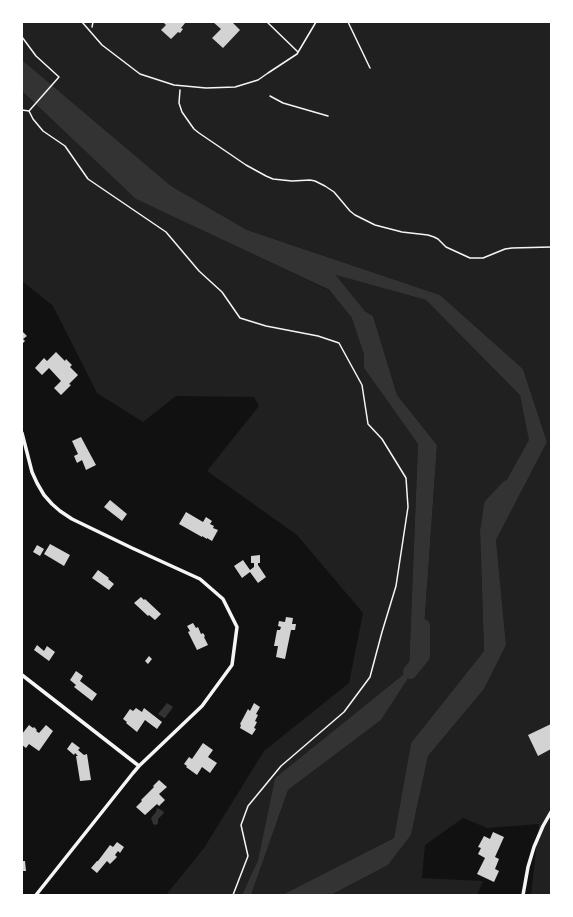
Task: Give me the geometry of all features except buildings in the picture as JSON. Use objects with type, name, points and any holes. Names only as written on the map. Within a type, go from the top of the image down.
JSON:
[{"type":"street","points":[[22,433],[32,472],[37,483],[52,504],[72,519],[200,579],[223,599],[237,627],[232,664],[202,706],[139,766],[36,895]]},
{"type":"street","points":[[22,675],[139,766]]},
{"type":"street","points":[[523,895],[528,867],[534,847],[551,812]]},
{"type":"lane","points":[[82,22],[102,46],[140,74],[174,85],[206,88],[235,87],[258,80],[298,52],[316,22]]},
{"type":"lane","points":[[267,22],[298,52]]},
{"type":"lane","points":[[348,22],[370,68]]},
{"type":"lane","points":[[270,96],[283,103],[328,116]]},
{"type":"path","points":[[22,37],[36,56],[58,74],[59,77],[29,111]]},
{"type":"path","points":[[180,85],[179,99],[182,112],[188,122],[199,133],[246,165],[273,179],[315,181],[334,192],[355,216],[375,225],[402,232],[434,237],[446,247],[470,258],[483,258],[505,249],[512,248],[551,247]]},
{"type":"path","points":[[22,110],[29,111]]},
{"type":"path","points":[[29,111],[33,119],[43,131],[65,146],[88,179],[166,232],[199,271],[222,292],[240,318],[266,326],[318,336],[339,343],[362,385],[368,424],[382,439],[406,478],[408,507],[396,586],[370,677],[344,712],[281,766],[248,806],[241,825],[248,856],[233,895]]},
{"type":"shaded area","points":[[22,22],[551,22],[551,895],[531,895],[539,824],[487,828],[463,818],[425,845],[422,878],[483,881],[477,895],[331,895],[388,865],[411,835],[428,756],[484,689],[506,645],[496,540],[547,442],[523,369],[440,295],[247,230],[171,186],[22,60]]},
{"type":"shaded area","points":[[22,60],[171,186],[247,230],[440,295],[523,369],[547,442],[496,540],[506,645],[484,689],[428,756],[411,835],[388,865],[331,895],[282,895],[394,838],[411,743],[484,651],[480,528],[529,440],[520,395],[426,300],[322,271],[351,303],[373,316],[397,395],[437,445],[422,657],[381,720],[288,790],[251,895],[242,895],[258,860],[275,778],[409,670],[418,444],[364,368],[364,321],[336,293],[136,199],[22,91]]},
{"type":"shaded area","points":[[22,91],[137,199],[335,293],[364,321],[364,368],[418,444],[409,670],[275,778],[258,860],[242,895],[166,895],[204,848],[264,751],[349,683],[363,613],[297,535],[207,471],[259,406],[254,397],[176,396],[143,422],[97,393],[53,306],[22,281]]},
{"type":"shaded area","points":[[321,270],[426,300],[520,394],[530,440],[480,528],[484,651],[411,743],[394,838],[282,895],[251,895],[288,790],[381,720],[422,657],[437,445],[397,395],[373,316],[351,303]]},
{"type":"shaded area","points":[[167,703],[173,707],[164,718],[158,714]]},
{"type":"shaded area","points":[[157,808],[164,813],[158,819],[158,823],[156,825],[153,824],[151,818],[156,812]]},
{"type":"waterway","points":[[316,262],[358,314],[370,350]]},
{"type":"waterway","points":[[488,527],[491,505],[508,487]]},
{"type":"waterway","points":[[410,672],[423,656],[423,626]]}]
